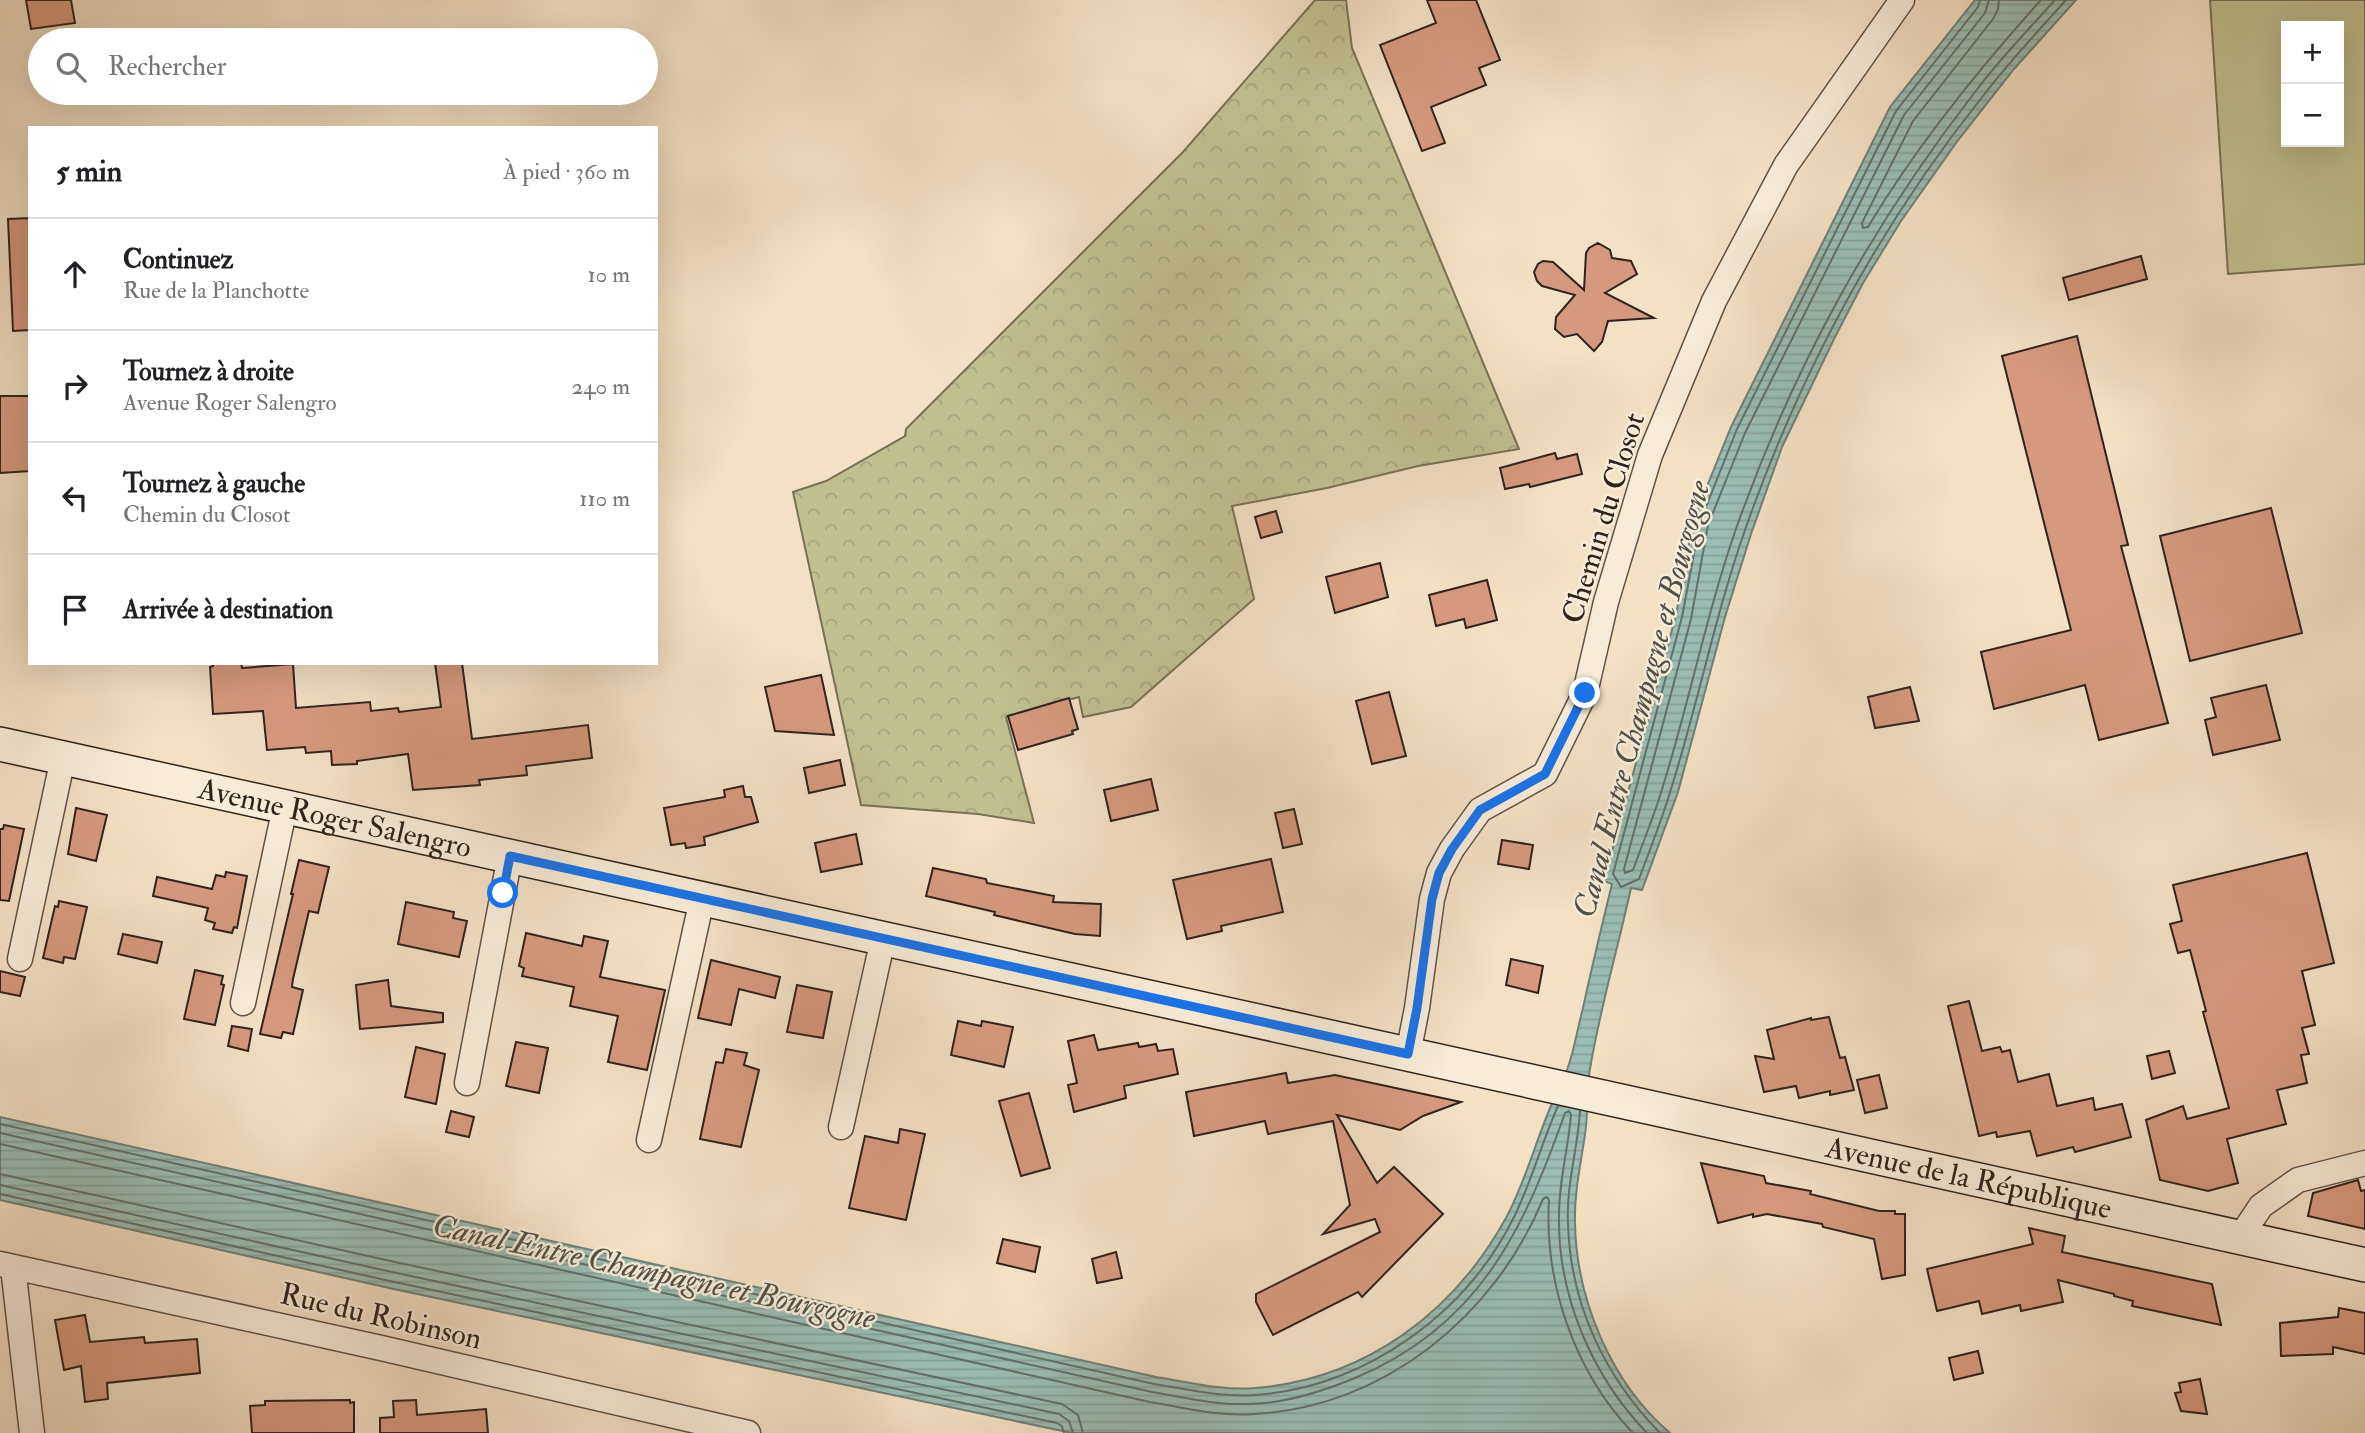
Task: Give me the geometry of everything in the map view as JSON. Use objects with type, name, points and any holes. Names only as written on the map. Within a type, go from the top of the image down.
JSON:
[{"type":"main road","name":"Avenue Roger Salengro","points":[[0,744],[1573,1090]]},
{"type":"main road","name":"Avenue de la République","points":[[1573,1090],[2365,1265]]},
{"type":"street","name":"Chemin du Closot","points":[[1408,1054],[1432,899],[1439,873],[1452,849],[1480,810],[1545,774],[1585,693],[1606,601],[1650,455],[1714,301],[1786,165],[1902,0]]},
{"type":"street","points":[[20,959],[63,758]]},
{"type":"street","points":[[243,1003],[285,807]]},
{"type":"street","points":[[467,1083],[510,856]]},
{"type":"street","points":[[649,1140],[702,898]]},
{"type":"street","points":[[841,1127],[883,939]]},
{"type":"street","points":[[2241,1236],[2261,1206],[2298,1180],[2365,1163]]},
{"type":"street","points":[[7,1265],[32,1433]]},
{"type":"street","name":"Rue du Robinson","points":[[7,1265],[748,1433]]},
{"type":"green space","points":[[1315,0],[1346,0],[1352,48],[1519,449],[1418,466],[1327,488],[1232,506],[1254,599],[1131,707],[1083,717],[1079,697],[1006,717],[1034,823],[978,814],[861,805],[793,492],[826,481],[905,436],[906,429],[1183,152]]},
{"type":"green space","points":[[2210,0],[2365,0],[2365,264],[2228,274]]},
{"type":"water","name":"Canal Entre Champagne et Bourgogne","points":[[1975,0],[2076,0],[2014,69],[1956,143],[1901,221],[1863,283],[1782,447],[1725,617],[1678,792],[1642,890],[1631,888],[1599,1023],[1589,1076],[1586,1127],[1576,1198],[1577,1251],[1582,1280],[1590,1309],[1614,1365],[1630,1390],[1670,1433],[1072,1433],[389,1288],[0,1200],[0,1117],[1156,1377],[1218,1387],[1243,1389],[1296,1382],[1334,1371],[1370,1355],[1403,1335],[1434,1310],[1486,1251],[1513,1203],[1565,1075],[1612,884],[1604,881],[1676,615],[1693,521],[1731,427],[1890,107]]},
{"type":"building","points":[[26,0],[71,0],[75,23],[31,28]]},
{"type":"building","points":[[1427,0],[1476,0],[1500,60],[1479,68],[1486,85],[1431,107],[1445,143],[1422,151],[1380,45],[1436,23]]},
{"type":"building","points":[[28,218],[28,330],[13,331],[8,219]]},
{"type":"building","points":[[1598,243],[1610,250],[1612,258],[1631,261],[1637,274],[1605,293],[1654,318],[1608,321],[1602,342],[1594,351],[1577,334],[1564,337],[1555,329],[1556,317],[1575,295],[1542,286],[1534,272],[1543,261],[1553,262],[1584,290],[1586,253]]},
{"type":"building","points":[[2141,256],[2147,279],[2069,300],[2063,278]]},
{"type":"building","points":[[2077,336],[2128,545],[2121,546],[2168,723],[2099,740],[2085,685],[1994,709],[1981,652],[2071,630],[2002,356]]},
{"type":"building","points":[[0,396],[28,396],[28,471],[0,473]]},
{"type":"building","points":[[1555,453],[1557,459],[1577,454],[1582,474],[1530,487],[1529,484],[1505,489],[1500,468]]},
{"type":"building","points":[[2271,508],[2302,633],[2190,661],[2160,536]]},
{"type":"building","points":[[1276,511],[1282,532],[1261,538],[1255,517]]},
{"type":"building","points":[[1380,563],[1388,597],[1335,613],[1326,577]]},
{"type":"building","points":[[1487,580],[1497,620],[1466,628],[1464,619],[1436,626],[1429,595]]},
{"type":"building","points":[[241,665],[242,668],[293,665],[296,708],[370,702],[371,711],[398,708],[399,712],[441,707],[435,665],[462,665],[472,739],[588,725],[592,758],[526,766],[527,775],[479,780],[480,785],[413,790],[408,754],[357,761],[357,764],[332,765],[331,751],[306,753],[305,747],[267,750],[263,711],[213,714],[210,667]]},
{"type":"building","points":[[821,675],[834,735],[775,731],[765,687]]},
{"type":"building","points":[[2266,685],[2280,740],[2213,755],[2205,720],[2216,717],[2211,698]]},
{"type":"building","points":[[1910,687],[1919,721],[1875,728],[1868,697]]},
{"type":"building","points":[[1389,692],[1406,756],[1372,764],[1356,701]]},
{"type":"building","points":[[1069,698],[1078,729],[1072,731],[1073,734],[1018,750],[1008,716]]},
{"type":"building","points":[[840,760],[845,785],[809,793],[804,768]]},
{"type":"building","points":[[1151,779],[1158,810],[1111,821],[1104,790]]},
{"type":"building","points":[[743,786],[745,797],[751,797],[758,822],[704,837],[705,845],[686,848],[685,843],[671,845],[664,808],[725,797],[724,790]]},
{"type":"building","points":[[76,808],[107,815],[96,861],[68,854]]},
{"type":"building","points":[[1294,809],[1302,844],[1283,848],[1275,813]]},
{"type":"building","points":[[4,825],[24,829],[9,901],[0,900],[0,829],[3,829]]},
{"type":"building","points":[[856,834],[862,864],[821,872],[815,843]]},
{"type":"building","points":[[1502,840],[1533,845],[1529,869],[1498,864]]},
{"type":"building","points":[[2307,853],[2334,963],[2302,971],[2315,1025],[2302,1028],[2309,1054],[2301,1055],[2307,1083],[2277,1090],[2286,1124],[2227,1139],[2238,1183],[2208,1191],[2160,1180],[2146,1120],[2183,1106],[2187,1119],[2229,1108],[2203,1012],[2206,1011],[2190,950],[2178,953],[2170,924],[2182,921],[2173,885]]},
{"type":"building","points":[[1271,859],[1283,912],[1221,926],[1222,931],[1187,939],[1173,880]]},
{"type":"building","points":[[299,860],[329,867],[318,913],[309,911],[293,979],[292,987],[303,990],[293,1034],[283,1032],[281,1038],[260,1034]]},
{"type":"building","points":[[933,868],[986,879],[987,883],[1054,896],[1053,902],[1101,904],[1100,936],[1075,934],[926,896]]},
{"type":"building","points":[[226,872],[247,876],[237,928],[234,927],[232,933],[213,929],[215,923],[205,920],[208,908],[153,896],[157,877],[212,889],[216,875],[225,877]]},
{"type":"building","points":[[59,901],[87,907],[75,959],[64,957],[63,963],[43,958],[55,906],[58,907]]},
{"type":"building","points":[[406,902],[454,912],[453,918],[467,921],[459,957],[398,944]]},
{"type":"building","points":[[526,933],[582,946],[584,936],[608,941],[600,977],[665,990],[647,1070],[608,1062],[618,1016],[570,1006],[574,987],[522,976],[524,968],[519,966]]},
{"type":"building","points":[[123,934],[162,942],[157,963],[118,954]]},
{"type":"building","points":[[1511,959],[1543,966],[1538,993],[1506,985]]},
{"type":"building","points":[[711,960],[780,977],[775,998],[739,989],[731,1025],[698,1018]]},
{"type":"building","points":[[195,970],[223,976],[221,984],[224,985],[215,1025],[184,1019]]},
{"type":"building","points":[[0,971],[25,977],[20,996],[0,992]]},
{"type":"building","points":[[388,980],[391,1006],[443,1013],[443,1022],[360,1029],[356,985]]},
{"type":"building","points":[[797,985],[832,992],[823,1038],[787,1032]]},
{"type":"building","points":[[1969,1001],[1982,1051],[2000,1047],[2002,1052],[2010,1050],[2018,1082],[2049,1074],[2057,1106],[2093,1098],[2095,1110],[2122,1104],[2131,1137],[2075,1152],[2073,1147],[2037,1156],[2030,1131],[1997,1137],[1996,1132],[1979,1136],[1948,1006]]},
{"type":"building","points":[[1829,1017],[1840,1058],[1845,1057],[1854,1090],[1830,1095],[1830,1091],[1799,1098],[1796,1086],[1764,1092],[1755,1056],[1774,1059],[1767,1030],[1811,1018]]},
{"type":"building","points":[[958,1021],[981,1026],[982,1021],[1013,1027],[1004,1067],[951,1055]]},
{"type":"building","points":[[232,1026],[252,1029],[248,1051],[228,1046]]},
{"type":"building","points":[[1094,1035],[1098,1050],[1138,1043],[1139,1047],[1156,1044],[1158,1051],[1173,1049],[1178,1074],[1124,1086],[1126,1098],[1074,1112],[1068,1085],[1077,1083],[1068,1041]]},
{"type":"building","points":[[516,1042],[548,1048],[539,1093],[506,1086]]},
{"type":"building","points":[[416,1047],[445,1054],[436,1104],[405,1097]]},
{"type":"building","points":[[726,1049],[747,1053],[744,1065],[759,1070],[741,1147],[700,1139],[716,1062],[723,1063]]},
{"type":"building","points":[[2169,1051],[2175,1073],[2152,1079],[2147,1056]]},
{"type":"building","points":[[1286,1073],[1288,1083],[1335,1075],[1461,1102],[1423,1116],[1400,1130],[1337,1115],[1377,1183],[1394,1167],[1443,1214],[1362,1297],[1358,1292],[1273,1335],[1256,1302],[1256,1294],[1380,1232],[1375,1219],[1323,1234],[1350,1205],[1333,1121],[1268,1134],[1265,1121],[1194,1136],[1186,1092]]},
{"type":"building","points":[[1879,1075],[1887,1108],[1865,1113],[1857,1080]]},
{"type":"building","points":[[1029,1093],[1050,1168],[1021,1176],[999,1101]]},
{"type":"building","points":[[451,1111],[474,1117],[469,1137],[446,1132]]},
{"type":"building","points":[[900,1129],[925,1134],[906,1220],[849,1208],[865,1136],[898,1143]]},
{"type":"building","points":[[1701,1163],[1764,1176],[1766,1183],[1811,1191],[1810,1194],[1879,1211],[1905,1214],[1905,1275],[1882,1279],[1874,1239],[1823,1227],[1822,1224],[1767,1214],[1753,1217],[1753,1214],[1718,1223]]},
{"type":"building","points":[[2358,1180],[2361,1191],[2365,1190],[2365,1229],[2308,1216],[2313,1193]]},
{"type":"building","points":[[2029,1228],[2065,1236],[2062,1252],[2212,1284],[2221,1325],[2132,1306],[2133,1301],[2114,1294],[2058,1280],[2063,1302],[2021,1311],[2020,1305],[1982,1314],[1979,1301],[1937,1311],[1927,1269],[2033,1244]]},
{"type":"building","points":[[1003,1239],[1040,1247],[1035,1272],[997,1263]]},
{"type":"building","points":[[1116,1252],[1122,1278],[1097,1283],[1092,1259]]},
{"type":"building","points":[[2339,1308],[2365,1313],[2365,1354],[2333,1347],[2333,1354],[2281,1356],[2280,1323],[2338,1317]]},
{"type":"building","points":[[85,1315],[90,1342],[144,1337],[145,1343],[197,1339],[200,1373],[107,1383],[108,1399],[85,1402],[81,1366],[64,1370],[55,1320]]},
{"type":"building","points":[[1978,1351],[1983,1373],[1954,1380],[1949,1358]]},
{"type":"building","points":[[2200,1379],[2207,1414],[2181,1411],[2175,1393],[2181,1392],[2179,1383]]},
{"type":"building","points":[[350,1400],[350,1403],[354,1402],[354,1433],[252,1433],[250,1406],[265,1405],[265,1401]]},
{"type":"building","points":[[416,1400],[417,1415],[486,1409],[488,1433],[380,1433],[380,1418],[394,1417],[393,1401]]},
{"type":"route","points":[[503,893],[510,856],[1408,1054],[1432,899],[1439,873],[1452,849],[1480,810],[1545,774],[1585,693]]}]
